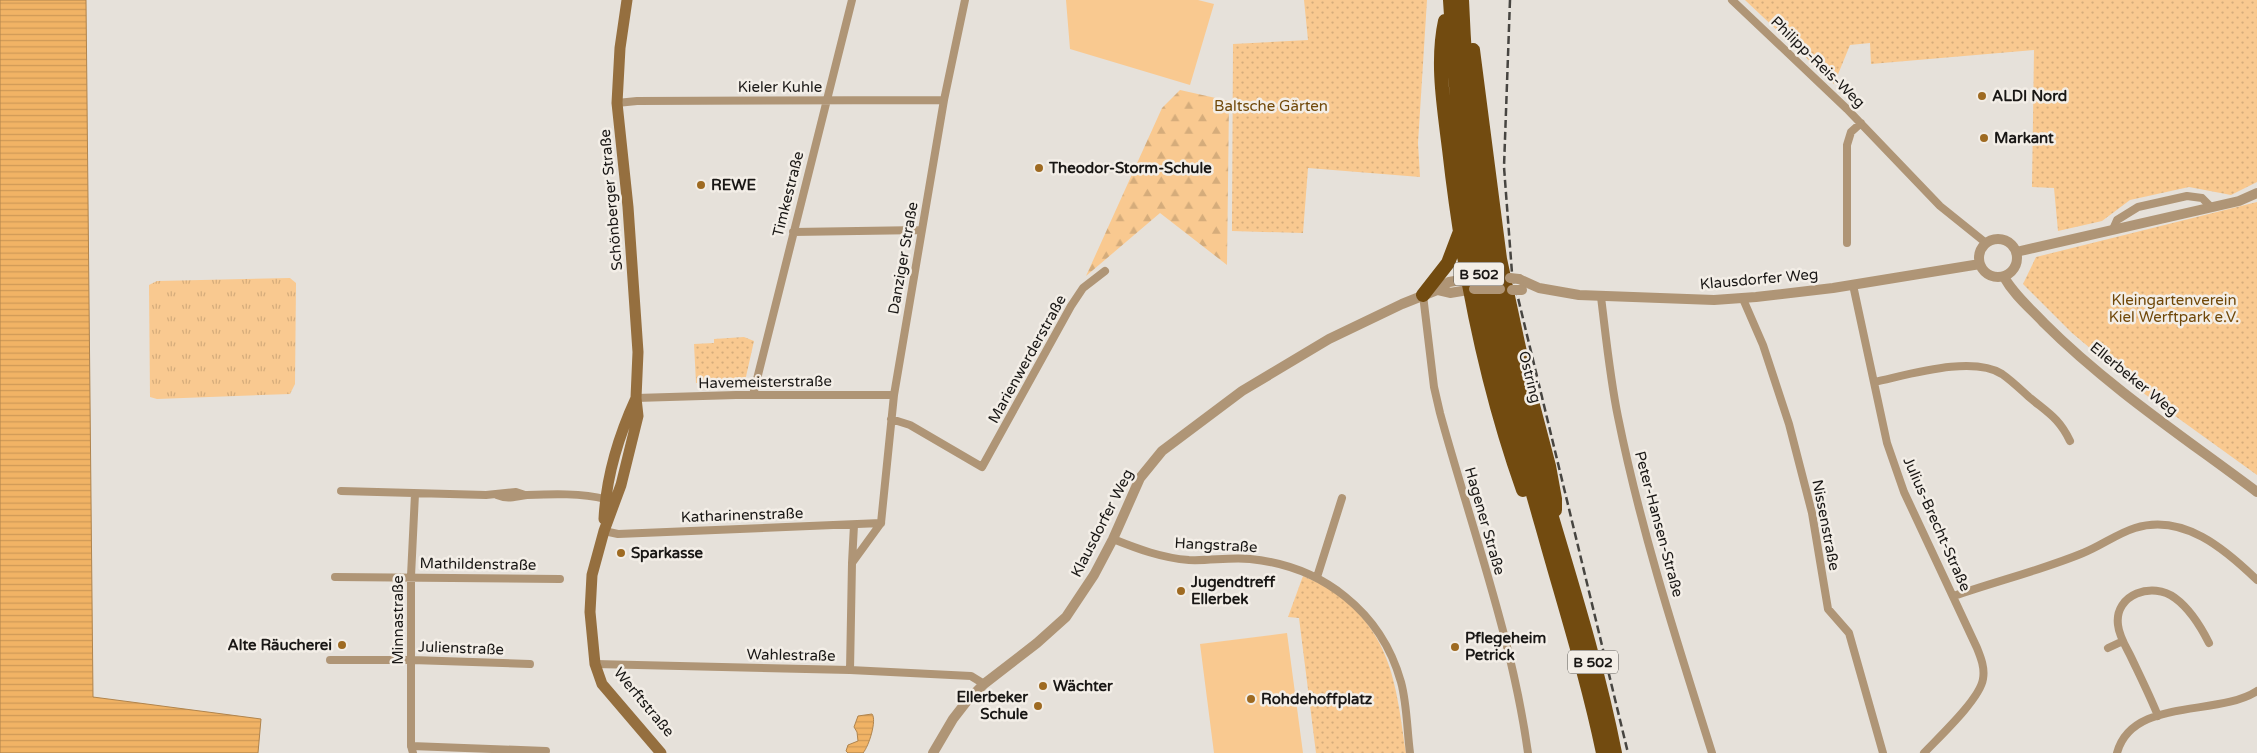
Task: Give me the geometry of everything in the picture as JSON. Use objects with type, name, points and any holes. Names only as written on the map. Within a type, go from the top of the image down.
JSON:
[{"type":"highway","points":[[1450,0],[1443,33],[1443,88],[1460,229],[1506,441],[1528,502],[1546,541]]},
{"type":"highway","name":"Ostring","points":[[1450,0],[1458,126],[1472,235],[1498,362],[1546,541],[1578,650],[1603,753]]},
{"type":"highway","points":[[1463,0],[1470,28],[1494,223],[1509,284],[1524,371],[1555,499],[1554,528]]},
{"type":"highway","name":"Ostring","points":[[1463,0],[1467,92],[1488,262],[1506,350],[1598,681],[1615,753]]},
{"type":"highway","points":[[1430,292],[1454,251],[1460,229]]},
{"type":"main road","name":"Schönberger Straße","points":[[595,664],[590,594],[604,531],[621,485],[636,432],[638,416],[636,398],[638,352],[628,207],[617,103],[620,48],[627,0]]},
{"type":"main road","name":"Schönberger Straße","points":[[604,531],[605,498],[628,414],[636,398]]},
{"type":"main road","name":"Werftstraße","points":[[595,664],[602,684],[662,753]]},
{"type":"main road","name":"Werftstraße","points":[[595,664],[605,682],[668,753]]},
{"type":"street","name":"Timkestraße","points":[[753,395],[852,0]]},
{"type":"street","name":"Danziger Straße","points":[[881,523],[894,395],[944,100],[965,0]]},
{"type":"street","name":"Philipp-Reis-Weg","points":[[1732,0],[1861,123],[1940,206],[1986,243]]},
{"type":"street","name":"Kieler Kuhle","points":[[617,103],[637,101],[944,100]]},
{"type":"street","name":"Philipp-Reis-Weg","points":[[1847,243],[1847,145],[1852,132],[1861,123]]},
{"type":"street","points":[[2016,252],[2239,200],[2257,193]]},
{"type":"street","points":[[2113,229],[2117,220],[2138,207],[2186,196],[2202,198],[2211,206]]},
{"type":"street","points":[[793,232],[922,230]]},
{"type":"street","points":[[2002,239],[2011,244],[2016,252],[2016,267],[2004,277],[1989,276],[1980,264],[1980,253],[1986,243],[1992,240],[2002,239]]},
{"type":"street","name":"Klausdorfer Weg","points":[[933,753],[953,719],[984,684],[1037,644],[1066,617],[1090,581],[1113,539],[1132,492],[1145,471],[1162,451],[1242,391],[1312,348],[1356,325],[1449,282],[1509,284],[1601,297],[1743,299],[1853,285],[1980,264]]},
{"type":"street","name":"Marienwerderstraße","points":[[892,419],[910,424],[982,467],[1071,306],[1084,288],[1105,270]]},
{"type":"street","name":"Ellerbeker Weg","points":[[2004,277],[2013,292],[2063,342],[2138,404],[2257,492]]},
{"type":"street","name":"Julius-Brecht-Straße","points":[[1853,285],[1887,443],[1904,492],[1954,596],[1981,658],[1983,679],[1976,696],[1924,753]]},
{"type":"street","name":"Hagener Straße","points":[[1430,292],[1436,396],[1510,657],[1528,753]]},
{"type":"street","name":"Peter-Hansen-Straße","points":[[1601,297],[1618,415],[1626,452],[1653,562],[1712,753]]},
{"type":"street","name":"Nissenstraße","points":[[1743,299],[1763,345],[1789,424],[1812,513],[1828,609],[1849,633],[1883,753]]},
{"type":"street","points":[[1874,382],[1952,366],[1972,365],[1984,367],[2001,374],[2053,416],[2062,424],[2070,441]]},
{"type":"street","name":"Havemeisterstraße","points":[[636,398],[753,395],[894,395]]},
{"type":"street","points":[[341,491],[415,494],[497,494],[516,492],[525,495],[594,496],[605,498]]},
{"type":"street","name":"Minnastraße","points":[[412,749],[411,576],[415,494]]},
{"type":"street","points":[[1317,577],[1342,498]]},
{"type":"street","points":[[852,563],[881,523]]},
{"type":"street","name":"Katharinenstraße","points":[[604,531],[618,534],[881,523]]},
{"type":"street","points":[[850,670],[854,525]]},
{"type":"street","points":[[1954,596],[2084,553],[2120,534],[2152,525],[2184,528],[2202,536],[2257,580]]},
{"type":"street","name":"Hangstraße","points":[[1113,539],[1155,554],[1190,560],[1250,559],[1290,566],[1317,577],[1338,589],[1372,621],[1389,649],[1401,682],[1410,753]]},
{"type":"street","name":"Mathildenstraße","points":[[335,577],[411,576],[560,579]]},
{"type":"street","points":[[2158,716],[2123,641],[2118,625],[2118,613],[2123,604],[2130,596],[2144,590],[2164,592],[2175,598],[2200,626],[2209,643]]},
{"type":"street","points":[[2108,648],[2123,641]]},
{"type":"street","name":"Julienstraße","points":[[330,660],[412,660],[530,664]]},
{"type":"street","name":"Wahlestraße","points":[[595,664],[850,670],[971,676],[984,684]]},
{"type":"street","points":[[2117,753],[2125,735],[2141,722],[2158,716],[2232,702],[2257,691]]},
{"type":"street","points":[[412,749],[546,750],[544,753]]},
{"type":"green space","points":[[1066,0],[1198,0],[1214,4],[1190,85],[1070,49]]},
{"type":"green space","name":"Baltsche Gärten","points":[[1304,0],[1427,0],[1418,143],[1420,177],[1308,168],[1303,233],[1232,231],[1233,44],[1308,40]]},
{"type":"green space","points":[[1745,0],[2257,0],[2257,182],[2231,195],[2189,187],[2130,200],[2102,221],[2058,231],[2054,188],[2032,187],[2034,50],[1871,64],[1870,43],[1850,45],[1834,84]]},
{"type":"green space","points":[[1180,90],[1229,101],[1227,265],[1160,213],[1086,276],[1162,108]]},
{"type":"green space","name":"Kleingartenverein Kiel Werftpark e.V.","points":[[2257,202],[2257,475],[2146,395],[2072,333],[2023,284],[2036,257]]},
{"type":"green space","points":[[290,278],[296,283],[295,384],[290,394],[157,399],[150,397],[149,285],[157,281]]},
{"type":"green space","points":[[744,337],[754,341],[745,381],[696,383],[694,344],[714,343],[714,339]]},
{"type":"green space","points":[[1303,576],[1334,591],[1354,608],[1369,626],[1380,644],[1394,684],[1406,753],[1316,753],[1299,618],[1288,617]]},
{"type":"green space","name":"Rohdehoffplatz","points":[[1287,633],[1303,753],[1214,753],[1200,644]]},
{"type":"shaded area","points":[[0,0],[86,0],[93,697],[261,719],[258,753],[0,753]]},
{"type":"shaded area","points":[[872,714],[874,722],[865,750],[863,753],[848,753],[846,751],[848,745],[858,741],[857,732],[854,727],[858,716]]},
{"type":"railway","points":[[1510,0],[1504,167],[1512,273],[1628,753]]},
{"type":"place","name":"ALDI Nord","points":[[1982,96]]},
{"type":"place","name":"Markant","points":[[1984,138]]},
{"type":"place","name":"Theodor-Storm-Schule","points":[[1039,168]]},
{"type":"place","name":"REWE","points":[[701,185]]},
{"type":"place","name":"Sparkasse","points":[[621,553]]},
{"type":"place","name":"Jugendtreff Ellerbek","points":[[1181,591]]},
{"type":"place","name":"Alte Räucherei","points":[[342,645]]},
{"type":"place","name":"Pflegeheim Petrick","points":[[1455,647]]},
{"type":"place","name":"Wächter","points":[[1043,686]]},
{"type":"place","name":"Rohdehoffplatz","points":[[1251,699]]},
{"type":"place","name":"Ellerbeker Schule","points":[[1038,706]]}]
